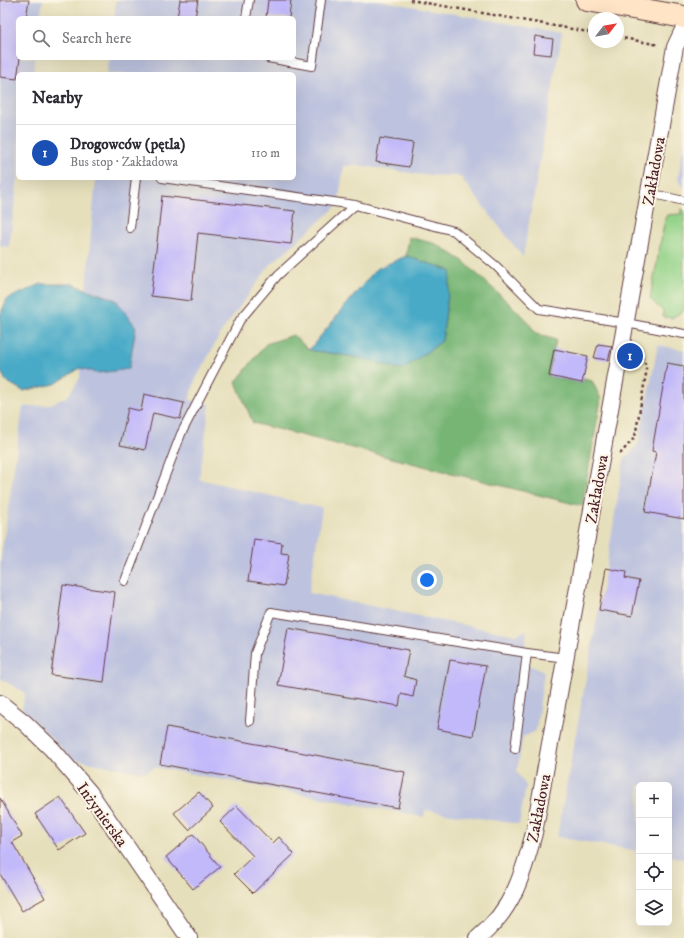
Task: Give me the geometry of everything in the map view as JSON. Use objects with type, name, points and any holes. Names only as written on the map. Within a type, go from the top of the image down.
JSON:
[{"type":"main road","points":[[587,0],[684,17]]},
{"type":"street","name":"Zakładowa","points":[[478,938],[488,930],[503,913],[516,892],[534,833],[675,47],[684,28]]},
{"type":"street","name":"Inżynierska","points":[[0,703],[25,723],[52,749],[90,793],[189,938]]},
{"type":"lane","points":[[246,16],[249,0]]},
{"type":"lane","points":[[279,60],[312,66],[321,0]]},
{"type":"lane","points":[[130,228],[136,180]]},
{"type":"lane","points":[[176,180],[355,205],[454,231],[496,266],[539,309],[684,334]]},
{"type":"lane","points":[[649,193],[684,200]]},
{"type":"lane","points":[[125,581],[181,434],[240,320],[278,275],[355,205]]},
{"type":"lane","points":[[250,721],[255,652],[271,612],[566,658]]},
{"type":"lane","points":[[515,749],[527,653]]},
{"type":"path","points":[[410,0],[588,32]]},
{"type":"path","points":[[624,39],[675,47]]},
{"type":"shaded area","points":[[0,0],[43,0],[40,16],[16,16],[16,60],[35,60],[33,72],[16,72],[16,180],[18,180],[9,247],[0,246]]},
{"type":"shaded area","points":[[116,0],[377,0],[562,33],[523,257],[463,182],[464,179],[457,176],[422,175],[357,165],[344,166],[338,205],[270,265],[222,331],[195,381],[189,400],[210,404],[199,479],[322,508],[309,593],[516,635],[527,630],[523,662],[544,672],[536,731],[523,737],[517,772],[526,786],[519,824],[425,810],[424,817],[154,767],[145,773],[72,759],[22,709],[25,693],[0,678],[0,564],[23,407],[49,405],[67,397],[80,378],[80,367],[98,373],[130,369],[136,327],[116,300],[86,288],[96,180],[296,180],[296,72],[107,72],[109,60],[296,60],[296,16],[114,16]]},
{"type":"shaded area","points":[[684,141],[684,188],[678,180]]},
{"type":"shaded area","points":[[658,345],[684,350],[684,859],[672,857],[672,782],[636,782],[636,850],[557,837],[606,569],[624,459],[638,445]]},
{"type":"green space","points":[[681,209],[684,210],[684,310],[672,318],[663,317],[663,311],[650,299],[665,219],[667,215],[681,214]]},
{"type":"green space","points":[[409,237],[436,244],[463,261],[526,319],[536,334],[556,340],[548,376],[582,383],[583,379],[592,381],[601,399],[582,506],[253,423],[236,382],[266,344],[293,335],[309,350],[361,358],[403,369],[442,341],[451,271],[406,256]]},
{"type":"water","points":[[406,256],[451,271],[442,341],[402,370],[361,358],[309,350],[376,269]]},
{"type":"water","points":[[41,284],[72,284],[116,300],[136,327],[129,369],[98,373],[80,368],[55,384],[23,391],[6,381],[0,370],[0,315],[7,299]]},
{"type":"building","points":[[0,0],[29,0],[26,16],[16,16],[16,60],[20,60],[18,72],[16,72],[16,79],[0,77]]},
{"type":"building","points":[[180,0],[198,0],[195,16],[177,16]]},
{"type":"building","points":[[268,0],[291,0],[289,16],[266,16]]},
{"type":"building","points":[[535,36],[553,39],[551,55],[533,53]]},
{"type":"building","points":[[380,138],[413,143],[409,167],[376,162]]},
{"type":"building","points":[[162,196],[295,211],[291,244],[198,233],[191,301],[151,296]]},
{"type":"building","points":[[598,344],[612,346],[608,360],[594,358]]},
{"type":"building","points":[[554,349],[588,356],[582,383],[549,376]]},
{"type":"building","points":[[667,363],[684,366],[684,519],[645,512],[656,452],[652,451]]},
{"type":"building","points":[[144,394],[184,403],[180,419],[153,413],[145,450],[120,445],[128,408],[141,411]]},
{"type":"building","points":[[254,539],[282,543],[281,553],[289,554],[284,586],[248,581]]},
{"type":"building","points":[[606,568],[626,572],[625,578],[639,581],[632,616],[599,610]]},
{"type":"building","points":[[63,585],[115,592],[104,682],[51,675]]},
{"type":"building","points":[[288,628],[409,650],[404,676],[416,680],[413,697],[401,694],[399,706],[278,685]]},
{"type":"building","points":[[450,660],[486,666],[473,736],[437,729]]},
{"type":"building","points":[[167,727],[405,772],[398,808],[160,764]]},
{"type":"building","points":[[199,792],[213,808],[189,830],[174,813]]},
{"type":"building","points":[[60,797],[85,833],[59,850],[35,814]]},
{"type":"building","points":[[0,798],[22,836],[12,842],[45,898],[22,911],[0,874]]},
{"type":"building","points":[[237,806],[273,843],[279,837],[294,854],[253,893],[234,874],[253,856],[220,822]]},
{"type":"building","points":[[193,834],[220,867],[193,889],[166,857]]},
{"type":"place","name":"Drogowców (pętla)","points":[[630,356]]}]
